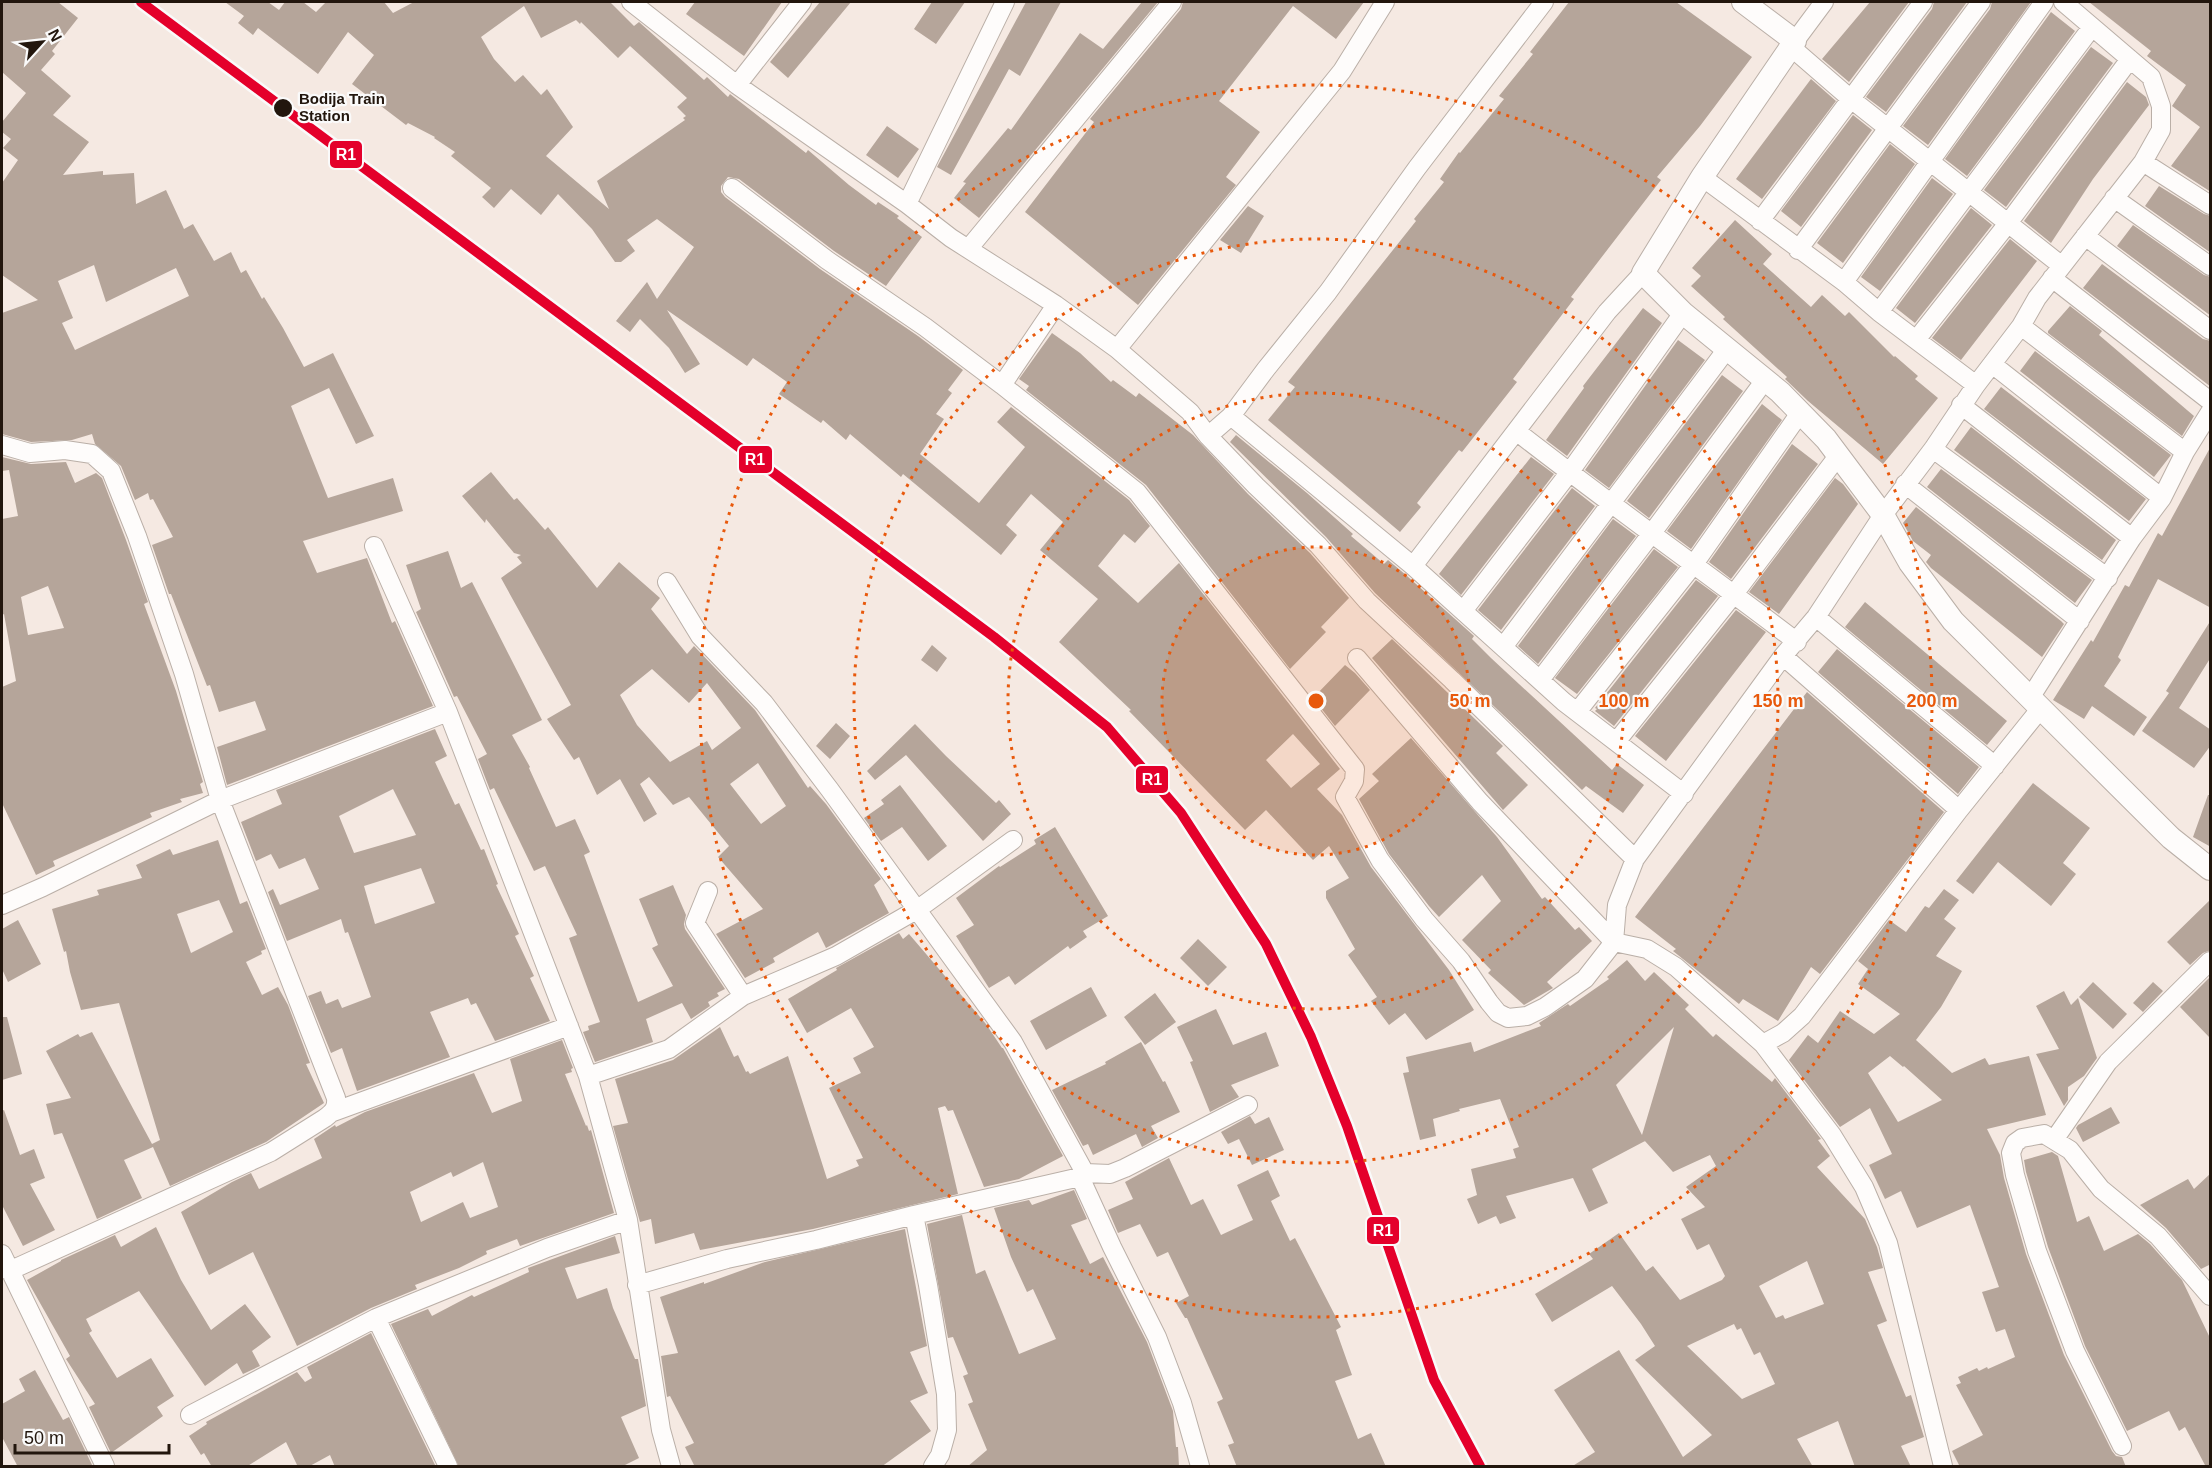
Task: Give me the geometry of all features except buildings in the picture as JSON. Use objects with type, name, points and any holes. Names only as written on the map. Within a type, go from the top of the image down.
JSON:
[{"type":"street","points":[[631,2],[737,85],[908,204],[951,238],[1056,305],[1117,349],[1190,412],[1208,436],[1318,545],[1367,601],[1452,680],[1635,859]]},
{"type":"street","points":[[737,85],[802,2]]},
{"type":"street","points":[[908,204],[1005,2]]},
{"type":"street","points":[[969,248],[1172,2]]},
{"type":"street","points":[[1117,349],[1342,71],[1385,2]]},
{"type":"street","points":[[1208,436],[1231,416],[1328,292],[1418,168],[1544,2]]},
{"type":"street","points":[[1743,2],[1793,44],[1851,99],[2009,222],[2057,272],[2211,401]]},
{"type":"street","points":[[1413,566],[1607,312],[1643,273],[1702,177],[1824,2]]},
{"type":"street","points":[[1760,221],[1923,2]]},
{"type":"street","points":[[1798,250],[1981,2]]},
{"type":"street","points":[[1844,282],[2044,2]]},
{"type":"street","points":[[732,188],[827,260],[925,327],[1137,492],[1355,769],[1354,781],[1346,797],[1380,860],[1424,919],[1461,961],[1498,1013],[1508,1018],[1527,1016],[1545,1007],[1585,979],[1614,942],[1617,905],[1635,859],[1784,656],[1816,617],[1883,515],[1933,449],[1961,405],[2021,326],[2037,298],[2143,162],[2161,130],[2161,106],[2151,77],[2063,2]]},
{"type":"street","points":[[1879,312],[2092,27]]},
{"type":"street","points":[[1916,340],[2009,222],[2130,59]]},
{"type":"street","points":[[2143,162],[2211,206]]},
{"type":"street","points":[[1702,177],[1844,282],[1879,312],[1976,385]]},
{"type":"street","points":[[2114,198],[2211,266]]},
{"type":"street","points":[[2085,236],[2211,330]]},
{"type":"street","points":[[1643,273],[1683,313],[1765,380],[1826,439],[1883,515],[1910,563],[1953,621],[2171,838],[2211,870]]},
{"type":"street","points":[[1002,385],[1056,305]]},
{"type":"street","points":[[1463,611],[1569,472],[1683,313]]},
{"type":"street","points":[[2021,326],[2185,452]]},
{"type":"street","points":[[1503,646],[1727,349]]},
{"type":"street","points":[[1992,364],[2162,498]]},
{"type":"street","points":[[1540,680],[1765,380]]},
{"type":"street","points":[[1961,405],[2132,538]]},
{"type":"street","points":[[1763,1044],[1784,1033],[1802,1016],[1995,766],[2036,703],[2080,621],[2132,538],[2162,498],[2185,452],[2211,412]]},
{"type":"street","points":[[1577,712],[1694,564],[1800,413]]},
{"type":"street","points":[[1231,416],[1413,566],[1577,712],[1684,794]]},
{"type":"street","points":[[1516,431],[1797,642]]},
{"type":"street","points":[[2,445],[30,453],[65,450],[92,454],[111,471],[137,536],[184,674],[220,800],[336,1098],[333,1112]]},
{"type":"street","points":[[1933,449],[2108,578]]},
{"type":"street","points":[[1617,742],[1734,594],[1838,456]]},
{"type":"street","points":[[1905,484],[2080,621]]},
{"type":"street","points":[[374,546],[448,712],[588,1076],[628,1220],[661,1430],[671,1467]]},
{"type":"street","points":[[667,582],[700,636],[764,703],[918,909],[1013,1042],[1083,1175],[1112,1247],[1157,1337],[1182,1403],[1200,1467]]},
{"type":"street","points":[[1816,617],[1995,766]]},
{"type":"street","points":[[1784,656],[1959,810]]},
{"type":"street","points":[[1357,657],[1480,802],[1614,942],[1647,949],[1676,967],[1763,1044],[1832,1135],[1864,1187],[1888,1243],[1943,1467]]},
{"type":"street","points":[[2,904],[43,887],[220,800],[448,712]]},
{"type":"street","points":[[588,1076],[669,1049],[743,996],[836,956],[918,909],[1013,840]]},
{"type":"street","points":[[708,891],[695,923],[743,996]]},
{"type":"street","points":[[2054,1140],[2108,1062],[2211,961]]},
{"type":"street","points":[[9,1271],[271,1152],[333,1112],[569,1026]]},
{"type":"street","points":[[638,1285],[727,1259],[816,1240],[1083,1175],[1110,1174],[1248,1105]]},
{"type":"street","points":[[2122,1446],[2075,1351],[2037,1251],[2014,1175],[2011,1153],[2015,1143],[2022,1138],[2044,1134],[2070,1150],[2101,1189],[2158,1236],[2211,1296]]},
{"type":"street","points":[[914,1215],[946,1394],[947,1431],[940,1455],[933,1467]]},
{"type":"street","points":[[190,1416],[376,1318],[547,1248],[628,1220]]},
{"type":"street","points":[[2,1254],[105,1467]]},
{"type":"street","points":[[376,1318],[448,1467]]},
{"type":"transit line","name":"R1","points":[[141,2],[994,637],[1107,727],[1181,813],[1266,944],[1311,1037],[1347,1126],[1434,1380],[1480,1466]]},
{"type":"place","name":"Bodija Train Station","points":[[283,108]]}]
